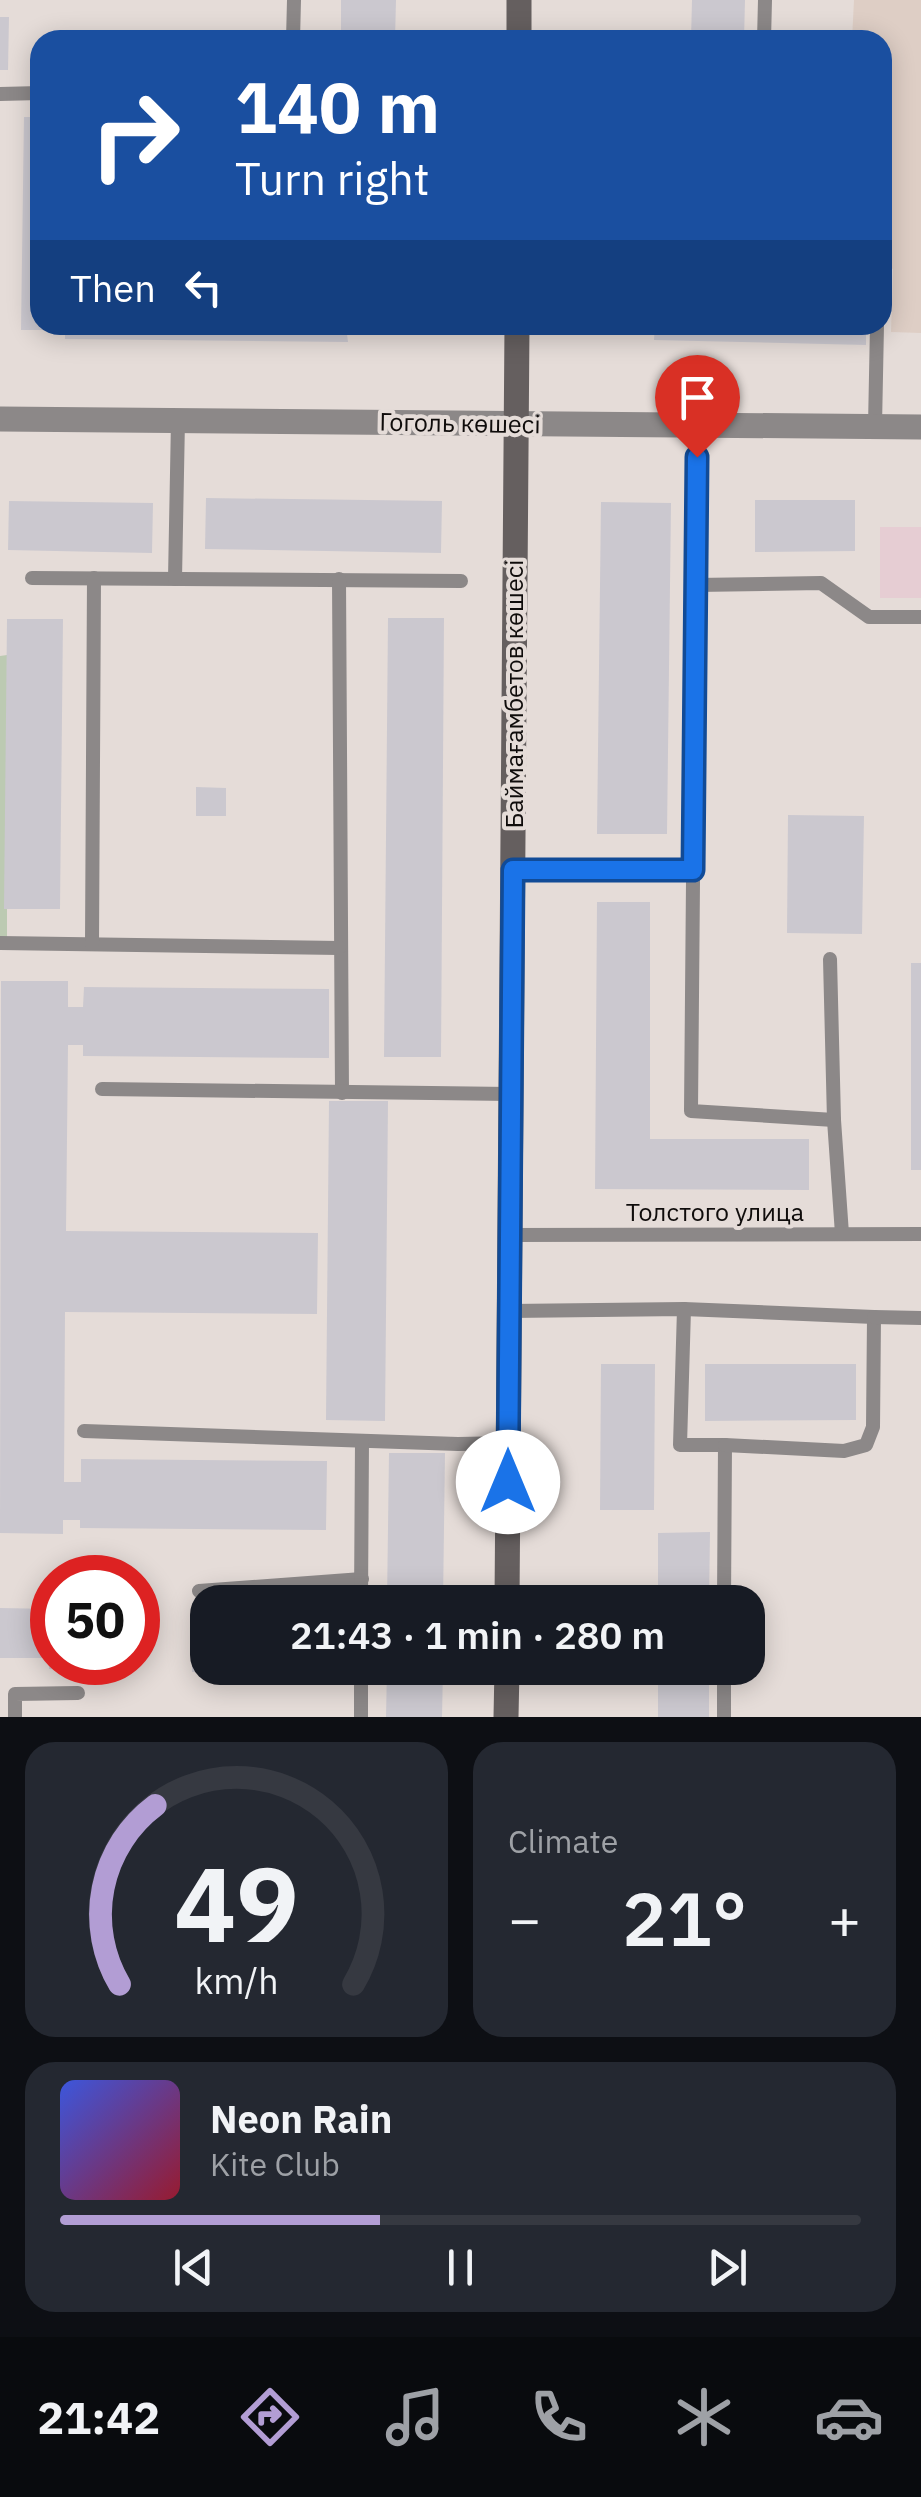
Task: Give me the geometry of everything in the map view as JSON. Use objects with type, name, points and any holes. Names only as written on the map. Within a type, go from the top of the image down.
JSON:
[{"type":"main road","points":[[518,30],[519,0]]},
{"type":"main road","name":"Баймағамбетов көшесі","points":[[507,1585],[517,335]]},
{"type":"main road","points":[[506,1685],[506,1717]]},
{"type":"street","name":"Гоголь көшесі","points":[[0,419],[921,427]]},
{"type":"lane","points":[[293,30],[294,0]]},
{"type":"lane","points":[[764,30],[765,0]]},
{"type":"lane","points":[[0,94],[30,93]]},
{"type":"lane","points":[[875,426],[877,335]]},
{"type":"lane","points":[[175,579],[178,420]]},
{"type":"lane","points":[[697,425],[691,1112],[834,1120]]},
{"type":"lane","points":[[32,578],[461,581]]},
{"type":"lane","points":[[92,944],[94,578]]},
{"type":"lane","points":[[340,580],[342,1093]]},
{"type":"lane","points":[[696,586],[821,583],[869,617],[921,618]]},
{"type":"lane","points":[[513,870],[693,870]]},
{"type":"lane","points":[[0,943],[339,948]]},
{"type":"lane","points":[[830,959],[834,1120],[842,1234]]},
{"type":"lane","points":[[102,1088],[511,1094]]},
{"type":"lane","name":"Толстого улица","points":[[510,1235],[921,1234]]},
{"type":"lane","points":[[510,1311],[684,1309],[921,1318]]},
{"type":"lane","points":[[684,1309],[680,1445],[844,1451],[866,1445],[872,1427],[874,1317]]},
{"type":"lane","points":[[84,1431],[508,1442]]},
{"type":"lane","points":[[362,1441],[362,1585]]},
{"type":"lane","points":[[724,1445],[724,1585]]},
{"type":"lane","points":[[287,1585],[362,1579]]},
{"type":"lane","points":[[361,1685],[361,1717]]},
{"type":"lane","points":[[724,1685],[724,1717]]},
{"type":"lane","points":[[15,1717],[15,1694],[78,1693]]},
{"type":"shaded area","points":[[854,0],[921,0],[921,333],[892,332],[892,30],[852,30]]},
{"type":"shaded area","points":[[880,527],[921,527],[921,598],[880,598]]},
{"type":"green space","points":[[7,655],[7,939],[0,939],[0,656]]},
{"type":"building","points":[[341,0],[396,0],[395,30],[341,30]]},
{"type":"building","points":[[692,0],[745,0],[744,30],[691,30]]},
{"type":"building","points":[[0,17],[9,17],[8,70],[0,70]]},
{"type":"building","points":[[24,117],[30,117],[30,330],[21,330]]},
{"type":"building","points":[[65,335],[347,335],[348,342],[65,339]]},
{"type":"building","points":[[654,335],[866,335],[866,345],[654,340]]},
{"type":"building","points":[[206,498],[442,501],[441,553],[205,549]]},
{"type":"building","points":[[755,500],[855,500],[855,551],[755,552]]},
{"type":"building","points":[[9,501],[153,503],[152,553],[8,550]]},
{"type":"building","points":[[601,502],[671,503],[667,834],[597,834]]},
{"type":"building","points":[[388,618],[444,618],[441,1057],[384,1057]]},
{"type":"building","points":[[7,619],[63,619],[60,909],[4,909]]},
{"type":"building","points":[[196,787],[226,788],[226,816],[196,816]]},
{"type":"building","points":[[788,815],[864,816],[862,934],[787,933]]},
{"type":"building","points":[[597,902],[650,902],[650,1139],[809,1139],[809,1190],[595,1189]]},
{"type":"building","points":[[911,963],[921,963],[921,1170],[911,1170]]},
{"type":"building","points":[[1,981],[68,981],[68,1007],[83,1007],[84,987],[329,989],[329,1058],[83,1056],[83,1045],[68,1045],[66,1231],[318,1233],[317,1314],[65,1312],[64,1482],[81,1482],[81,1459],[327,1461],[326,1530],[80,1528],[80,1520],[63,1520],[63,1534],[0,1533]]},
{"type":"building","points":[[329,1101],[388,1101],[385,1421],[326,1420]]},
{"type":"building","points":[[601,1364],[655,1364],[654,1510],[600,1510]]},
{"type":"building","points":[[705,1364],[856,1364],[856,1420],[705,1421]]},
{"type":"building","points":[[389,1453],[445,1453],[443,1585],[387,1585]]},
{"type":"building","points":[[710,1532],[709,1585],[658,1585],[658,1533]]},
{"type":"building","points":[[0,1608],[30,1609],[30,1658],[0,1658]]},
{"type":"building","points":[[387,1685],[443,1685],[442,1717],[386,1717]]},
{"type":"building","points":[[658,1685],[709,1685],[709,1717],[658,1717]]},
{"type":"route","points":[[508,1482],[513,870],[693,870],[697,457]]}]
